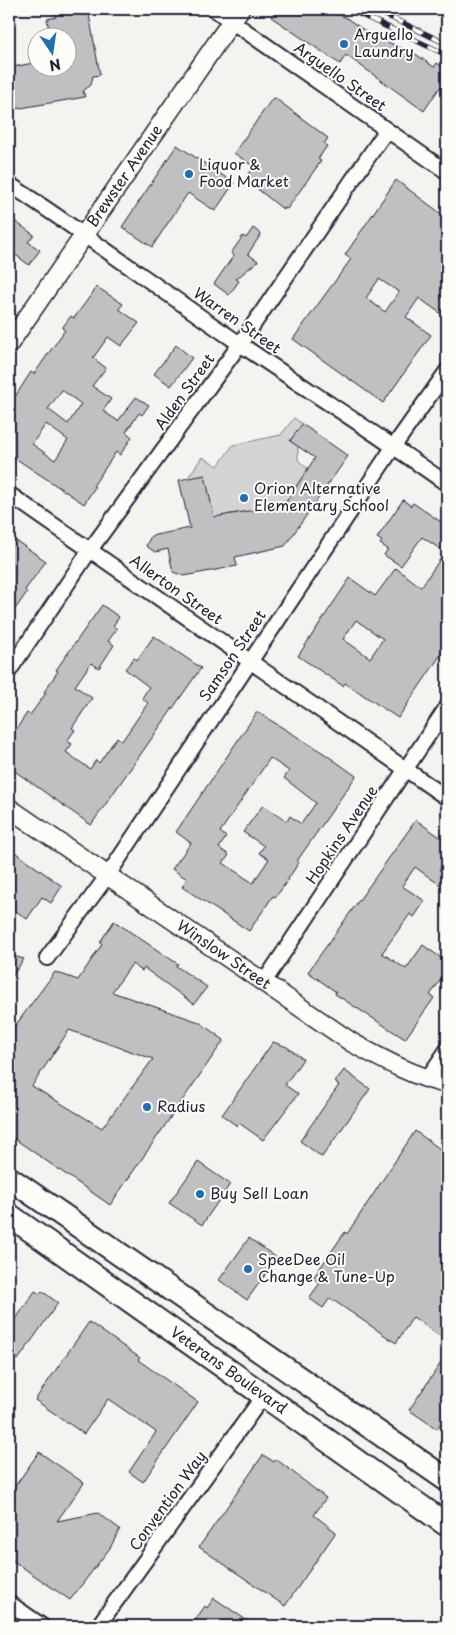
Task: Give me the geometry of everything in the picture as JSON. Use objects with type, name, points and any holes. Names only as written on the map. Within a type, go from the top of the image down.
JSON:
[{"type":"main road","points":[[9,1178],[320,1395],[447,1480]]},
{"type":"main road","points":[[9,1196],[71,1229],[93,1236]]},
{"type":"main road","name":"Veterans Boulevard","points":[[9,1215],[447,1525]]},
{"type":"main road","points":[[264,1395],[295,1392],[320,1395]]},
{"type":"street","name":"Arguello Street","points":[[214,9],[236,15],[386,131],[447,172]]},
{"type":"street","name":"Brewster Avenue","points":[[9,344],[236,15]]},
{"type":"street","name":"Alden Street","points":[[9,672],[90,550],[240,344],[386,131]]},
{"type":"street","name":"Warren Street","points":[[9,184],[84,233],[240,344],[394,446],[447,484]]},
{"type":"street","name":"Samson Street","points":[[47,958],[108,875],[249,661],[447,371]]},
{"type":"street","name":"Allerton Street","points":[[9,494],[447,798]]},
{"type":"street","name":"Hopkins Avenue","points":[[264,982],[447,707]]},
{"type":"street","name":"Winslow Street","points":[[9,808],[351,1042],[397,1068],[447,1084]]},
{"type":"street","points":[[427,1079],[447,1050]]},
{"type":"street","name":"Convention Way","points":[[98,1626],[264,1395]]},
{"type":"street","points":[[9,1603],[42,1626]]},
{"type":"shaded area","points":[[294,418],[302,424],[290,441],[298,446],[298,460],[308,469],[282,507],[229,514],[229,517],[215,523],[187,479],[202,457],[218,466],[233,445],[281,435]]},
{"type":"building","points":[[55,9],[88,9],[100,75],[93,76],[91,85],[83,91],[85,97],[9,110],[9,77],[14,76],[13,67],[28,64],[28,78],[78,78],[78,28],[48,28],[47,19],[56,17]]},
{"type":"building","points":[[277,9],[324,9],[345,17],[378,40],[379,38],[417,55],[434,67],[437,63],[447,70],[447,92],[440,87],[424,111],[346,55],[340,64],[271,17]]},
{"type":"building","points":[[275,98],[328,138],[324,144],[327,146],[318,159],[321,161],[287,209],[285,208],[284,210],[245,179],[254,167],[234,153],[272,99]]},
{"type":"building","points":[[177,145],[234,183],[215,211],[188,193],[152,247],[122,227]]},
{"type":"building","points":[[396,180],[447,218],[447,318],[419,298],[406,317],[431,335],[383,403],[293,339],[351,259],[345,255]],"holes":[[[379,279],[399,292],[385,312],[366,298]]]},
{"type":"building","points":[[9,217],[34,235],[28,242],[40,250],[29,265],[9,250]]},
{"type":"building","points":[[253,228],[261,234],[248,254],[258,261],[236,279],[239,281],[229,295],[214,284],[234,255],[231,253],[243,236],[246,238]]},
{"type":"building","points":[[97,287],[123,304],[119,309],[139,323],[121,346],[108,337],[93,358],[106,368],[92,386],[111,399],[103,411],[118,421],[136,397],[149,405],[142,415],[139,413],[126,432],[132,437],[120,455],[116,452],[93,486],[95,487],[84,504],[9,454],[9,406],[31,372],[34,374],[65,330],[62,328],[71,316],[74,318]],"holes":[[[62,390],[81,404],[68,424],[48,409]],[[46,424],[68,440],[55,460],[32,444]]]},
{"type":"building","points":[[176,345],[192,358],[171,386],[154,374]]},
{"type":"building","points":[[302,424],[348,456],[285,546],[235,557],[237,566],[184,576],[173,572],[168,549],[155,552],[146,546],[151,536],[190,528],[179,480],[205,475],[214,517],[284,505],[315,458],[290,441]]},
{"type":"building","points":[[403,500],[411,506],[413,503],[447,526],[447,637],[442,644],[446,647],[398,718],[345,683],[343,686],[298,656],[350,578],[375,596],[396,568],[421,587],[445,552],[422,537],[401,566],[384,555],[388,549],[380,544],[382,541],[377,538]],"holes":[[[356,620],[383,639],[370,658],[343,639]]]},
{"type":"building","points":[[9,536],[46,561],[25,590],[27,592],[9,618]]},
{"type":"building","points":[[102,605],[119,617],[113,626],[117,629],[108,641],[114,645],[99,668],[91,663],[75,686],[92,698],[72,728],[75,730],[67,741],[72,744],[66,752],[90,769],[96,760],[99,763],[117,737],[122,741],[148,703],[142,698],[149,687],[125,669],[134,658],[137,660],[154,636],[201,668],[91,825],[9,767],[9,740],[27,713],[30,715],[46,693],[44,692],[58,671],[56,670]]},
{"type":"building","points":[[257,712],[325,754],[356,776],[297,861],[299,862],[281,890],[275,897],[273,896],[249,931],[182,887],[187,879],[172,869],[191,843],[176,832]],"holes":[[[270,758],[289,771],[284,778],[316,803],[301,824],[290,816],[287,821],[263,805],[243,832],[264,846],[259,853],[269,859],[253,883],[223,863],[229,855],[219,848],[226,837],[220,832]]]},
{"type":"building","points":[[416,820],[447,842],[447,858],[439,870],[447,875],[440,885],[415,867],[402,886],[425,901],[414,917],[410,914],[382,953],[406,969],[423,945],[447,962],[447,971],[430,995],[434,998],[405,1039],[335,994],[336,992],[308,972]]},
{"type":"building","points":[[9,848],[62,886],[51,903],[42,897],[27,919],[9,906],[9,887],[14,879],[9,875]]},
{"type":"building","name":"Radius","points":[[114,921],[178,964],[176,966],[207,987],[194,1004],[144,968],[142,971],[132,964],[112,992],[199,1022],[224,1040],[110,1205],[9,1135],[9,1034],[55,972],[78,980],[102,944],[100,942]],"holes":[[[69,1030],[153,1059],[102,1128],[32,1086]]]},
{"type":"building","points":[[9,955],[24,959],[9,981]]},
{"type":"building","points":[[273,1042],[287,1047],[303,1059],[285,1085],[298,1094],[263,1140],[239,1123],[237,1126],[222,1115]]},
{"type":"building","points":[[344,1070],[370,1089],[322,1157],[300,1141],[339,1085],[335,1082]]},
{"type":"building","points":[[415,1131],[447,1154],[447,1341],[413,1317],[396,1343],[330,1298],[323,1308],[309,1298],[320,1283],[313,1278],[345,1232],[347,1234]]},
{"type":"building","name":"Buy Sell Loan","points":[[198,1162],[230,1184],[202,1225],[169,1203]]},
{"type":"building","name":"SpeeDee Oil Change & Tune-Up","points":[[249,1238],[277,1258],[247,1300],[219,1280]]},
{"type":"building","points":[[35,1291],[40,1294],[42,1291],[58,1303],[18,1360],[9,1354],[9,1329]]},
{"type":"building","points":[[89,1322],[140,1358],[138,1360],[198,1402],[143,1482],[129,1472],[156,1432],[108,1399],[84,1434],[35,1400]]},
{"type":"building","points":[[447,1354],[447,1413],[437,1429],[409,1410]]},
{"type":"building","points":[[39,1452],[84,1483],[57,1521],[98,1513],[120,1529],[110,1548],[70,1600],[9,1558],[9,1495]]},
{"type":"building","points":[[263,1455],[274,1462],[276,1459],[326,1498],[314,1515],[336,1532],[285,1606],[199,1547]]},
{"type":"building","points":[[214,1598],[255,1626],[191,1626],[205,1606],[207,1608]]},
{"type":"railway","points":[[349,9],[447,55]]},
{"type":"railway","points":[[373,9],[447,44]]},
{"type":"place","name":"Arguello Laundry","points":[[344,44]]},
{"type":"place","name":"Liquor & Food Market","points":[[189,174]]},
{"type":"place","name":"Orion Alternative Elementary School","points":[[244,498]]},
{"type":"place","name":"Radius","points":[[147,1107]]},
{"type":"place","name":"Buy Sell Loan","points":[[200,1194]]},
{"type":"place","name":"SpeeDee Oil Change & Tune-Up","points":[[248,1269]]}]
